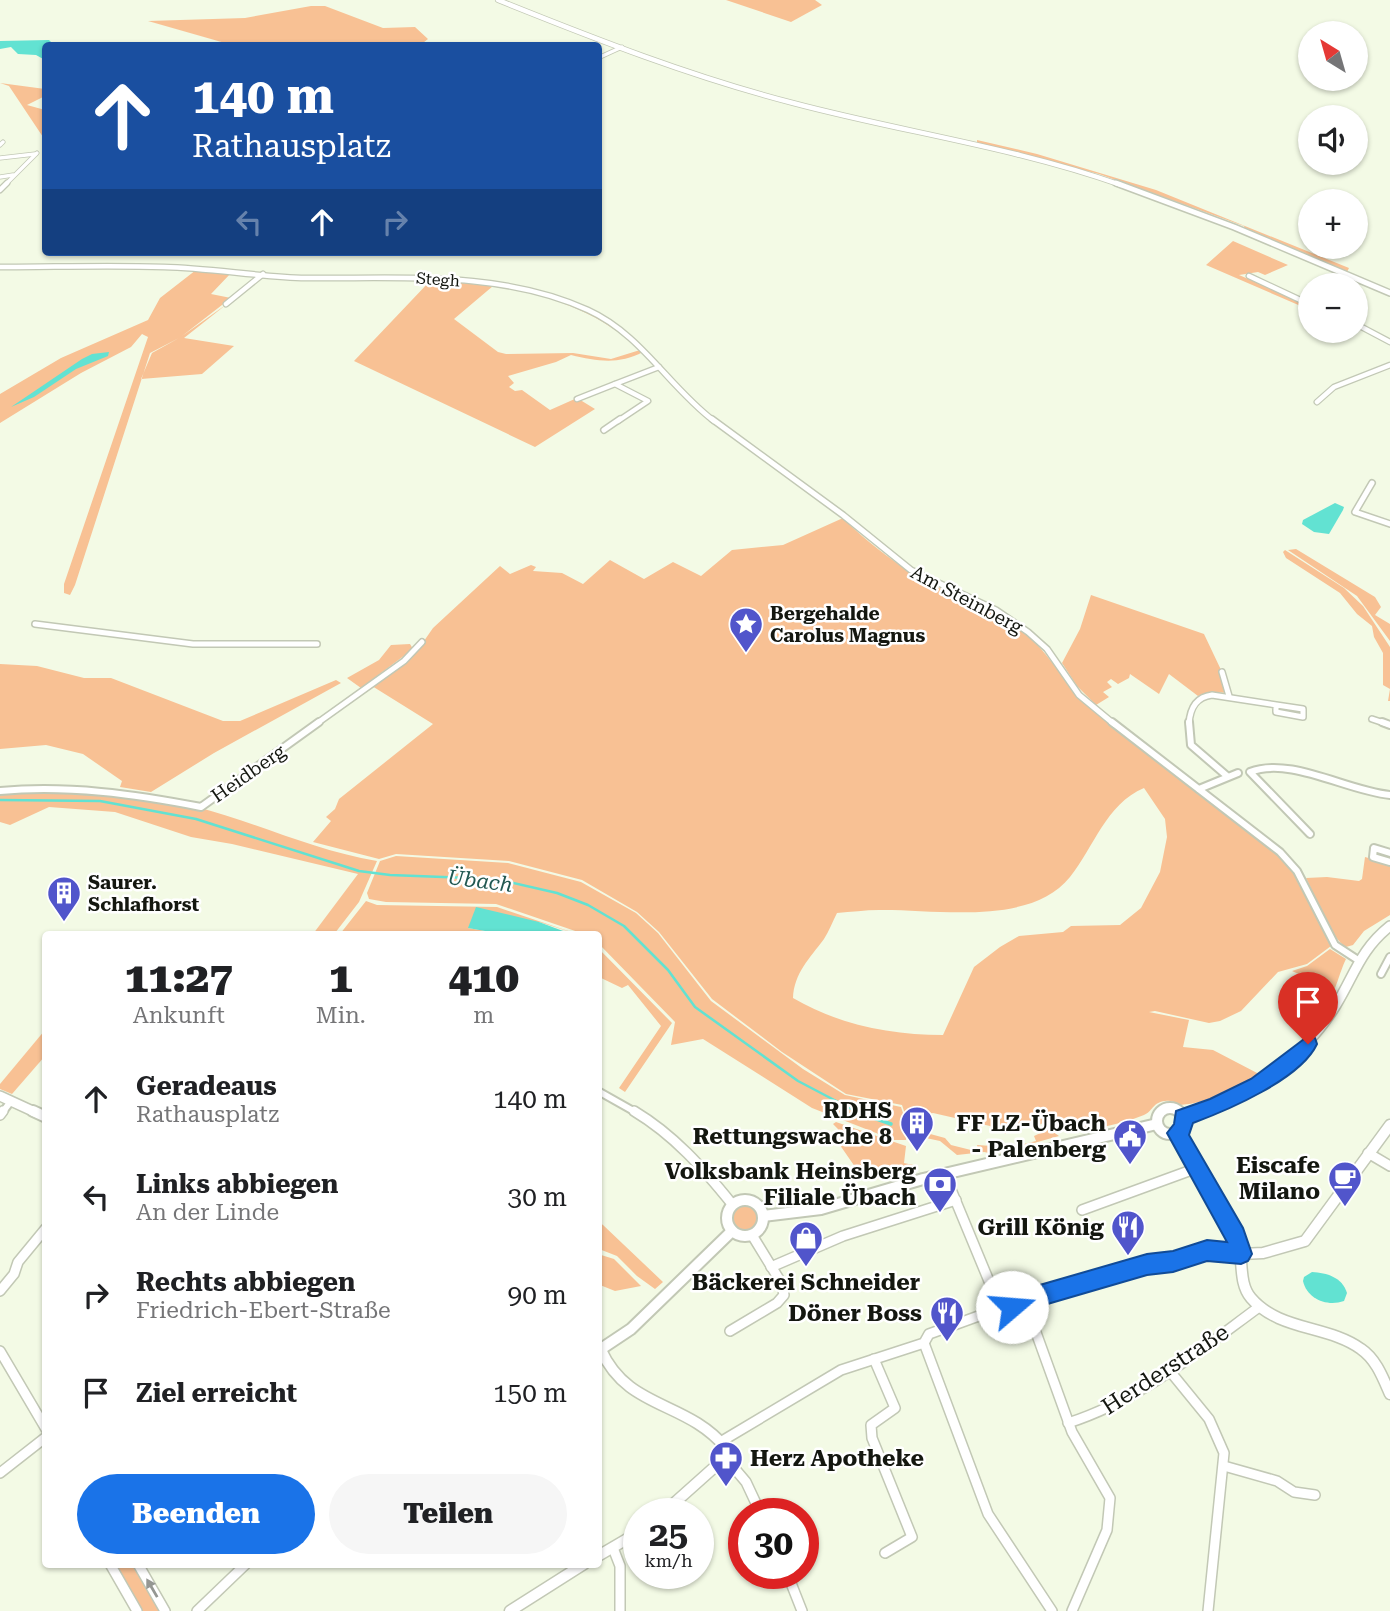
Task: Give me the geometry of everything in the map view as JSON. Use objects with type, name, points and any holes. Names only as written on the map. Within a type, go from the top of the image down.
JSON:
[{"type":"main road","points":[[498,0],[621,47],[759,94],[839,115],[1024,156],[1109,181],[1197,213],[1390,293]]},
{"type":"main road","points":[[1183,1117],[1215,1106],[1258,1085],[1293,1059],[1322,1027],[1371,939],[1390,926]]},
{"type":"main road","points":[[0,1096],[42,1115]]},
{"type":"main road","points":[[1163,1108],[1174,1110],[1183,1117],[1184,1127],[1177,1133],[1166,1132],[1157,1124],[1156,1114],[1163,1108]]},
{"type":"main road","points":[[763,1216],[821,1209],[946,1175],[1157,1124]]},
{"type":"main road","points":[[743,1200],[758,1206],[763,1216],[760,1228],[752,1235],[740,1235],[732,1231],[726,1218],[732,1205],[743,1200]]},
{"type":"main road","points":[[602,1349],[615,1342],[648,1314],[732,1231]]},
{"type":"street","points":[[602,56],[621,47]]},
{"type":"street","points":[[0,158],[37,153],[13,175],[0,177]]},
{"type":"street","points":[[0,190],[14,178],[13,175]]},
{"type":"street","name":"Stegh","points":[[0,267],[191,269],[321,279],[412,277],[478,282],[541,293],[589,310],[607,320]]},
{"type":"street","points":[[226,304],[263,274]]},
{"type":"street","points":[[1249,276],[1298,298]]},
{"type":"street","name":"Am Steinberg","points":[[607,320],[636,343],[710,418],[843,515],[911,570],[996,610],[1028,632],[1062,667],[1079,695],[1260,835],[1287,860],[1303,881],[1335,945],[1358,960]]},
{"type":"street","points":[[1368,330],[1390,342]]},
{"type":"street","points":[[1317,402],[1334,387],[1390,365]]},
{"type":"street","points":[[578,399],[659,367]]},
{"type":"street","points":[[604,430],[648,401],[615,384]]},
{"type":"street","points":[[1372,483],[1356,512],[1390,524]]},
{"type":"street","points":[[35,624],[128,638],[193,644],[317,644]]},
{"type":"street","name":"Heidberg","points":[[0,791],[30,788],[104,790],[201,807],[404,661],[422,642]]},
{"type":"street","points":[[1222,672],[1229,696]]},
{"type":"street","points":[[1227,776],[1191,745],[1189,728],[1192,706],[1199,698],[1210,694],[1276,705]]},
{"type":"street","points":[[1372,719],[1390,726]]},
{"type":"street","points":[[1310,834],[1255,780],[1250,772],[1252,769],[1268,766],[1289,768],[1362,793],[1390,795]]},
{"type":"street","points":[[1199,789],[1238,772]]},
{"type":"street","points":[[1390,853],[1374,848],[1373,857],[1390,862]]},
{"type":"street","points":[[1381,974],[1390,957]]},
{"type":"street","points":[[602,1093],[635,1108],[667,1131],[699,1162],[732,1205]]},
{"type":"street","points":[[0,1115],[11,1101]]},
{"type":"street","points":[[722,1441],[841,1370],[924,1343],[929,1334],[998,1309],[1007,1311],[1012,1304],[1147,1265],[1173,1262],[1196,1254],[1219,1250],[1241,1254],[1263,1253],[1297,1246],[1313,1233],[1390,1125]]},
{"type":"street","points":[[1177,1133],[1236,1235],[1241,1254],[1243,1283],[1249,1296],[1259,1307],[1283,1321],[1346,1341],[1363,1350],[1380,1371],[1389,1391]]},
{"type":"street","points":[[1368,1153],[1390,1166]]},
{"type":"street","points":[[1082,1210],[1197,1168]]},
{"type":"street","points":[[946,1175],[996,1298],[998,1309]]},
{"type":"street","points":[[771,1267],[846,1235],[956,1200]]},
{"type":"street","points":[[0,1291],[14,1274],[18,1262],[42,1233]]},
{"type":"street","points":[[730,1331],[783,1298],[782,1284],[752,1235]]},
{"type":"street","points":[[996,1298],[1007,1296],[1012,1304]]},
{"type":"street","points":[[1025,1302],[1068,1423],[1083,1454],[1107,1491],[1111,1505],[1107,1530],[1072,1611]]},
{"type":"street","name":"Herderstraße","points":[[1068,1423],[1088,1419],[1169,1370],[1259,1307]]},
{"type":"street","points":[[924,1343],[988,1514],[1052,1611]]},
{"type":"street","points":[[0,1351],[42,1422]]},
{"type":"street","points":[[602,1355],[616,1379],[699,1422],[722,1441],[726,1448],[724,1456],[714,1468],[680,1498]]},
{"type":"street","points":[[874,1359],[895,1408],[871,1425],[872,1438],[912,1537],[885,1553]]},
{"type":"street","points":[[1169,1370],[1221,1437],[1224,1466],[1215,1524],[1208,1611]]},
{"type":"street","points":[[0,1473],[42,1440]]},
{"type":"street","points":[[724,1456],[746,1482],[754,1498]]},
{"type":"street","points":[[1224,1466],[1278,1481],[1294,1492],[1315,1495]]},
{"type":"street","points":[[602,1554],[623,1542]]},
{"type":"street","points":[[613,1548],[620,1566],[620,1611]]},
{"type":"street","points":[[112,1568],[137,1611]]},
{"type":"street","points":[[140,1568],[166,1611]]},
{"type":"street","points":[[197,1611],[242,1568]]},
{"type":"street","points":[[510,1611],[578,1568]]},
{"type":"street","points":[[793,1589],[802,1611]]},
{"type":"shaded area","points":[[726,0],[815,0],[822,5],[791,22]]},
{"type":"shaded area","points":[[325,6],[383,28],[415,27],[428,39],[424,42],[222,42],[148,21],[245,18]]},
{"type":"shaded area","points":[[0,83],[42,89],[42,98],[27,105],[42,109],[42,136],[9,86]]},
{"type":"shaded area","points":[[977,140],[1037,154],[1156,190],[1298,247],[1298,251],[1245,229],[1244,226],[1099,174],[977,144]]},
{"type":"shaded area","points":[[1233,241],[1288,265],[1265,275],[1258,272],[1239,275],[1298,301],[1298,305],[1206,265]]},
{"type":"shaded area","points":[[1316,259],[1327,259],[1349,268],[1347,272]]},
{"type":"shaded area","points":[[196,270],[231,273],[211,294],[231,298],[182,336],[227,304],[184,338],[234,346],[202,374],[142,379],[75,585],[70,595],[64,593],[64,584],[148,337],[142,334],[131,347],[81,373],[0,423],[0,394],[61,358],[148,320],[160,298]],"holes":[[[179,338],[152,353],[144,373],[150,353]]]},
{"type":"shaded area","points":[[396,278],[462,283],[492,287],[454,319],[498,352],[573,353],[611,359],[640,350],[624,336],[590,315],[553,300],[520,291],[559,301],[589,313],[617,330],[643,352],[625,359],[607,361],[571,355],[508,376],[514,383],[509,387],[515,391],[522,390],[550,410],[577,398],[595,409],[535,447],[354,361],[430,281],[358,279]]},
{"type":"shaded area","points":[[843,518],[910,572],[1015,625],[1046,654],[1091,709],[1276,852],[1299,879],[1331,946],[1307,964],[1278,972],[1241,1011],[1220,1021],[1209,1023],[1149,1012],[1189,1020],[1183,1047],[1213,1050],[1259,1074],[1211,1099],[1180,1105],[1171,1101],[1161,1102],[1147,1114],[1135,1118],[1068,1133],[1058,1123],[1049,1120],[1035,1127],[1031,1123],[1006,1129],[1006,1134],[990,1126],[933,1113],[920,1116],[918,1126],[923,1132],[945,1138],[951,1145],[975,1151],[978,1149],[977,1145],[992,1146],[995,1151],[1036,1141],[1034,1136],[1049,1129],[1059,1136],[995,1154],[984,1152],[957,1155],[940,1141],[912,1135],[902,1105],[846,1094],[782,1052],[712,999],[659,932],[637,912],[582,880],[509,861],[396,854],[379,859],[313,842],[331,821],[326,817],[335,809],[339,799],[433,724],[372,686],[417,651],[433,628],[500,566],[510,574],[531,565],[536,567],[533,571],[562,573],[583,584],[610,560],[644,579],[673,562],[701,576],[732,550],[783,545]],"holes":[[[1144,788],[1165,819],[1167,837],[1160,872],[1141,908],[1120,925],[1071,926],[1063,932],[1019,936],[1000,947],[974,967],[943,1035],[866,1027],[829,1015],[793,998],[800,973],[824,939],[837,913],[879,910],[981,912],[1031,903],[1053,893],[1070,877],[1110,815],[1131,795]]]},
{"type":"shaded area","points":[[1296,549],[1375,597],[1381,607],[1375,615],[1390,624],[1390,641],[1357,596],[1288,550]]},
{"type":"shaded area","points":[[1285,550],[1344,588],[1363,606],[1390,647],[1390,689],[1383,685],[1383,653],[1374,637],[1372,626],[1357,614],[1340,593],[1286,558],[1283,552]]},
{"type":"shaded area","points":[[1091,595],[1204,634],[1222,672],[1228,693],[1214,692],[1198,696],[1169,674],[1159,694],[1130,674],[1129,678],[1118,684],[1111,679],[1107,682],[1112,687],[1103,692],[1109,697],[1096,705],[1077,686],[1062,663],[1080,629]]},
{"type":"shaded area","points":[[410,644],[413,649],[361,688],[347,678],[379,660],[391,645]]},
{"type":"shaded area","points":[[0,664],[37,666],[84,678],[111,678],[223,721],[240,721],[336,680],[341,683],[214,753],[151,792],[120,787],[122,781],[83,754],[46,745],[0,749]]},
{"type":"shaded area","points":[[0,792],[148,798],[197,807],[331,851],[377,861],[359,902],[337,931],[315,931],[358,874],[191,837],[115,812],[49,807],[10,825],[0,822]]},
{"type":"shaded area","points":[[396,856],[508,863],[581,882],[636,913],[658,933],[711,1001],[803,1069],[845,1095],[901,1107],[907,1125],[906,1140],[894,1140],[812,1108],[703,1039],[671,1045],[675,1022],[602,947],[602,931],[575,931],[496,904],[386,902],[369,899],[367,893],[380,861]]},
{"type":"shaded area","points":[[1365,857],[1390,864],[1390,915],[1364,931],[1353,945],[1346,947],[1329,926],[1306,878],[1327,877],[1359,881],[1362,879]]},
{"type":"shaded area","points":[[366,901],[377,905],[497,907],[568,931],[539,922],[468,928],[485,931],[342,931]]},
{"type":"shaded area","points":[[1330,949],[1346,959],[1327,1004],[1320,984],[1292,971],[1307,966]]},
{"type":"shaded area","points":[[602,952],[672,1023],[625,1092],[619,1088],[661,1026],[628,985],[622,988],[602,978]]},
{"type":"shaded area","points":[[42,1034],[42,1059],[12,1094],[0,1089],[0,1084]]},
{"type":"shaded area","points":[[836,1122],[906,1146],[904,1163],[918,1166],[875,1180],[865,1173],[860,1174],[835,1138],[838,1129],[833,1124]]},
{"type":"shaded area","points":[[744,1204],[754,1208],[758,1218],[754,1228],[744,1232],[734,1228],[730,1218],[734,1208]]},
{"type":"shaded area","points":[[602,1224],[663,1282],[655,1289],[617,1256],[602,1250]]},
{"type":"shaded area","points":[[602,1255],[614,1259],[641,1286],[615,1291],[602,1286]]},
{"type":"shaded area","points":[[116,1568],[134,1568],[160,1611],[142,1611]]},
{"type":"water","points":[[0,41],[51,42],[42,42],[42,58],[36,55],[18,54],[11,47],[0,49]]},
{"type":"water","points":[[109,352],[108,356],[76,369],[34,397],[11,407],[82,359],[92,354]]},
{"type":"water","points":[[1335,503],[1344,507],[1329,534],[1314,532],[1302,524],[1303,520]]},
{"type":"water","points":[[476,907],[539,922],[563,931],[485,931],[468,928]]},
{"type":"water","points":[[1312,1272],[1328,1275],[1342,1283],[1347,1293],[1344,1301],[1331,1303],[1313,1297],[1303,1281],[1304,1277]]},
{"type":"waterway","name":"Übach","points":[[0,800],[100,801],[196,819],[359,871],[390,875],[496,879],[557,893],[588,905],[624,926],[668,970],[695,1007],[798,1081],[858,1112]]},
{"type":"waterway","name":"Übach","points":[[858,1112],[891,1124]]},
{"type":"place","name":"Bergehalde Carolus Magnus","points":[[746,654]]},
{"type":"place","name":"Saurer. Schlafhorst","points":[[64,923]]},
{"type":"place","name":"RDHS Rettungswache 8","points":[[917,1153]]},
{"type":"place","name":"FF LZ-Übach - Palenberg","points":[[1130,1166]]},
{"type":"place","name":"Eiscafe Milano","points":[[1345,1208]]},
{"type":"place","name":"Volksbank Heinsberg Filiale Übach","points":[[940,1214]]},
{"type":"place","name":"Grill König","points":[[1128,1257]]},
{"type":"place","name":"Bäckerei Schneider","points":[[806,1268]]},
{"type":"place","name":"Döner Boss","points":[[947,1343]]},
{"type":"place","name":"Herz Apotheke","points":[[726,1488]]},
{"type":"route","points":[[1012,1307],[1012,1304],[1147,1265],[1173,1262],[1207,1251],[1241,1254],[1236,1235],[1177,1133],[1184,1127],[1183,1117],[1215,1106],[1258,1085],[1308,1044]]}]
